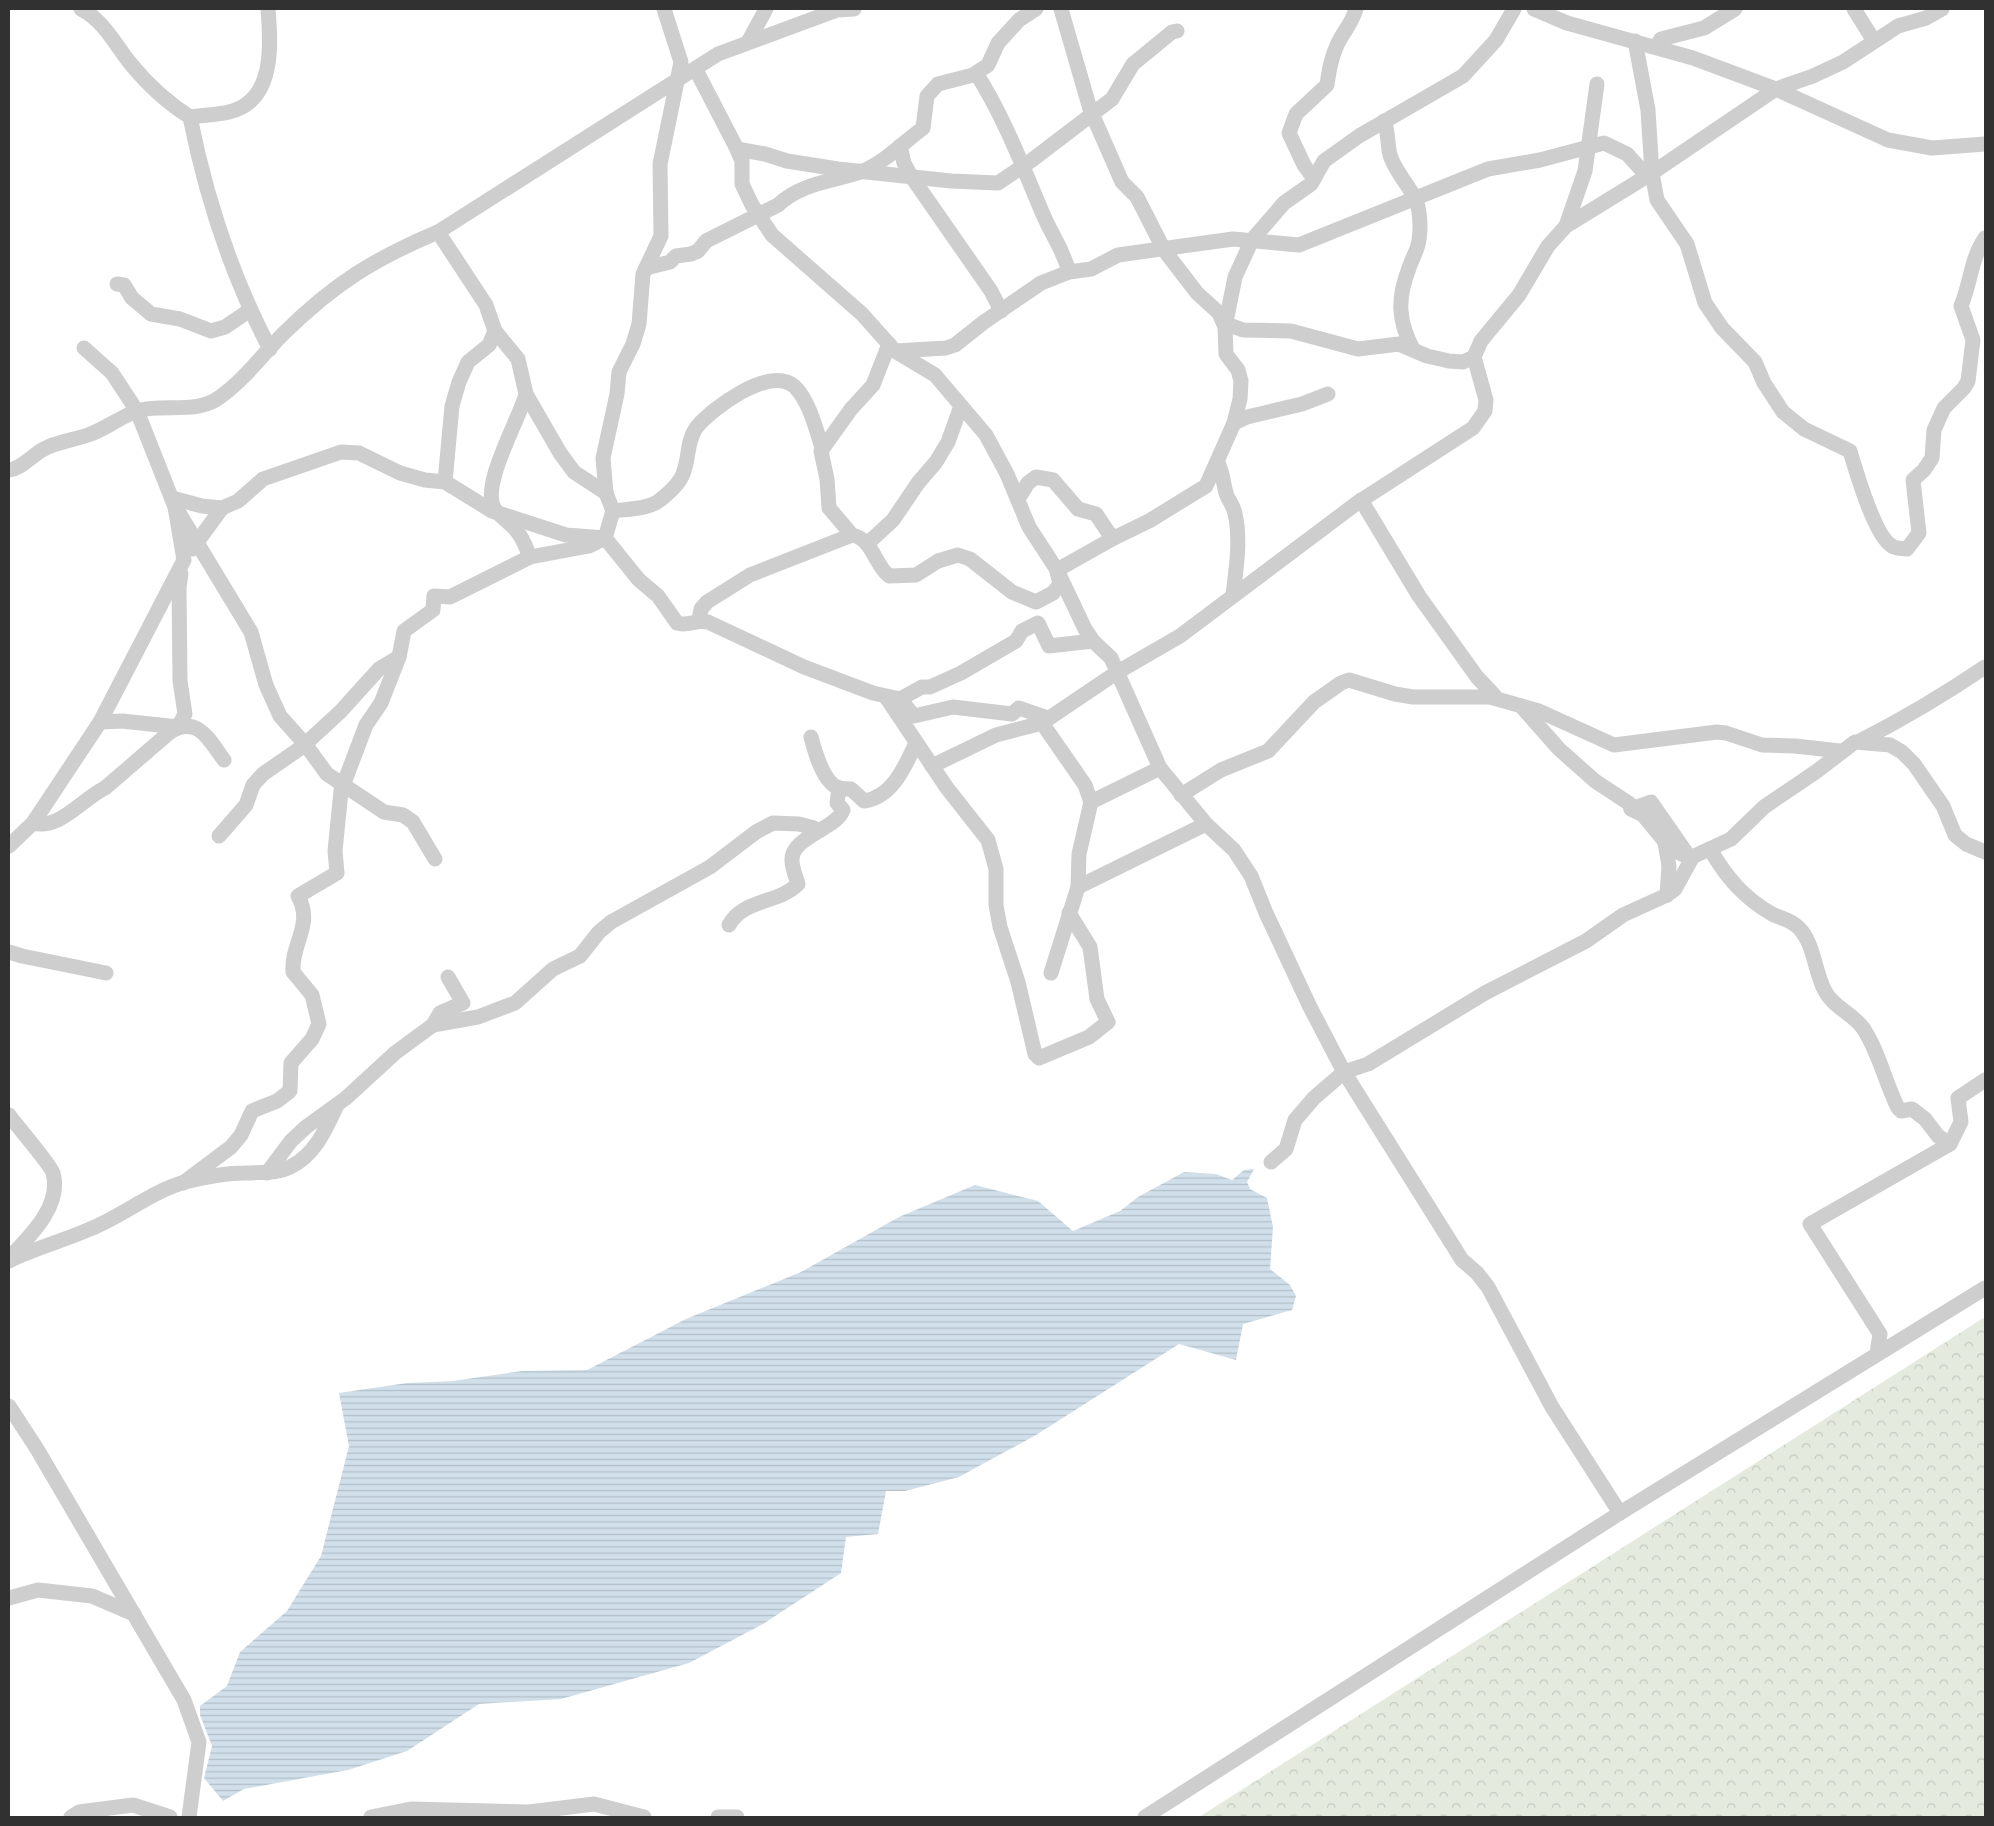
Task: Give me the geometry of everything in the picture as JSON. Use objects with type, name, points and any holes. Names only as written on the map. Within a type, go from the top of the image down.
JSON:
[{"type":"street","points":[[81,9],[99,22],[129,62],[156,92],[171,106],[190,117],[236,109],[259,92],[270,51],[268,9]]},
{"type":"street","points":[[183,1183],[231,1147],[241,1135],[252,1111],[286,1095],[291,1086],[291,1063],[317,1030],[318,1016],[312,994],[292,972],[304,923],[303,906],[298,896],[337,873],[335,851],[343,786],[366,725],[381,702],[399,657],[404,631],[433,610],[434,596],[450,597],[530,557],[588,546],[605,538],[613,511],[606,493],[603,458],[618,394],[620,372],[634,344],[639,324],[641,286],[646,268],[661,236],[660,164],[680,57],[664,9]]},
{"type":"street","points":[[748,42],[766,9]]},
{"type":"street","points":[[9,470],[24,464],[45,448],[88,435],[138,411],[198,406],[219,398],[288,329],[336,286],[396,251],[438,232],[626,114],[677,79],[696,70],[718,54],[837,10],[854,9]]},
{"type":"street","points":[[646,268],[670,262],[676,256],[691,254],[706,241],[778,205],[787,196],[822,181],[863,170],[900,146],[923,128],[927,96],[938,84],[976,73],[988,65],[998,42],[1019,20],[1036,9]]},
{"type":"street","points":[[1061,9],[1094,114],[1122,182],[1137,197],[1164,250],[1197,293],[1219,313],[1225,326]]},
{"type":"street","points":[[1314,179],[1304,165],[1289,133],[1296,114],[1327,86],[1329,68],[1338,43],[1352,22],[1356,9]]},
{"type":"street","points":[[1057,569],[1144,524],[1202,490],[1211,480],[1234,423],[1240,399],[1241,381],[1238,370],[1226,354],[1225,326],[1235,277],[1252,240],[1284,203],[1311,184],[1324,160],[1384,121],[1463,76],[1496,40],[1514,9]]},
{"type":"street","points":[[1534,9],[1567,23],[1693,58],[1776,89],[1888,140],[1932,148],[1985,144]]},
{"type":"street","points":[[1656,47],[1661,39],[1704,28],[1736,9]]},
{"type":"street","points":[[1854,9],[1874,41]]},
{"type":"street","points":[[932,766],[991,737],[1045,721],[1116,673],[1180,636],[1361,500],[1473,428],[1484,411],[1486,400],[1474,357],[1481,341],[1519,295],[1548,246],[1566,226],[1649,175],[1776,89],[1813,76],[1843,62],[1898,26],[1926,18],[1942,9]]},
{"type":"street","points":[[738,149],[765,154],[787,161],[911,176],[998,183],[1024,166],[1112,99],[1133,64],[1172,32],[1178,31]]},
{"type":"street","points":[[1635,41],[1648,110],[1649,175],[1657,200],[1687,244],[1701,291],[1713,315],[1722,328],[1756,362],[1764,382],[1783,412],[1804,429],[1850,451],[1867,503],[1884,538],[1896,548],[1907,549],[1919,533],[1913,480],[1924,470],[1932,458],[1934,430],[1944,408],[1964,388],[1968,381],[1973,340],[1961,306],[1969,288],[1976,250],[1985,238]]},
{"type":"street","points":[[696,70],[738,149],[742,161],[742,184],[772,235],[862,314],[892,348],[935,375],[986,435],[1018,499],[1029,527],[1057,569],[1092,641],[1111,658],[1116,673],[1160,768],[1206,824],[1234,850],[1251,876],[1266,913],[1310,1007],[1344,1072],[1462,1260],[1477,1273],[1488,1287],[1552,1407],[1620,1513]]},
{"type":"street","points":[[976,73],[994,102],[1024,166],[1043,215],[1063,252],[1069,272]]},
{"type":"street","points":[[1566,226],[1584,171],[1597,84]]},
{"type":"street","points":[[190,117],[197,153],[217,226],[250,310],[270,349]]},
{"type":"street","points":[[1384,121],[1389,134],[1390,154],[1397,171],[1416,199],[1419,240],[1403,283],[1401,308],[1403,330],[1414,349]]},
{"type":"street","points":[[892,348],[946,348],[955,344],[1041,284],[1069,272],[1091,269],[1118,256],[1233,239],[1299,245],[1488,169],[1540,160],[1604,143],[1627,154],[1649,175]]},
{"type":"street","points":[[900,146],[904,163],[911,176],[992,291],[1001,311]]},
{"type":"street","points":[[438,232],[486,305],[495,331],[518,359],[526,394],[574,472],[606,493]]},
{"type":"street","points":[[117,284],[124,285],[132,298],[151,314],[180,319],[211,330],[224,327],[250,310]]},
{"type":"street","points":[[1225,326],[1300,333],[1358,349],[1399,344],[1427,356],[1449,361],[1463,362],[1474,357]]},
{"type":"street","points":[[445,482],[452,406],[459,382],[468,362],[489,345],[495,331]]},
{"type":"street","points":[[84,348],[112,373],[138,411],[174,502],[251,632],[266,685],[280,716],[305,744],[327,774],[384,812],[403,815],[413,822],[435,859]]},
{"type":"street","points":[[822,448],[851,409],[873,385],[892,348]]},
{"type":"street","points":[[613,511],[659,501],[681,479],[688,449],[697,427],[738,393],[763,382],[778,380],[795,388],[803,399],[822,448],[821,457],[827,479],[829,508],[852,535],[860,538],[867,544],[889,576],[916,575],[938,561],[958,555],[970,559],[1012,592],[1036,602],[1053,593],[1060,584],[1057,569]]},
{"type":"street","points":[[526,394],[517,422],[498,462],[491,500],[498,513],[524,540],[530,557]]},
{"type":"street","points":[[1234,423],[1247,417],[1302,404],[1328,394]]},
{"type":"street","points":[[867,544],[893,520],[918,483],[936,462],[948,442],[961,406]]},
{"type":"street","points":[[9,846],[32,823],[100,722],[184,560],[222,508],[238,501],[263,479],[341,452],[359,453],[392,470],[425,480],[445,482],[498,513],[566,535],[605,538],[639,580],[658,596],[677,623],[687,625],[699,620],[708,622],[804,667],[893,698],[914,716],[953,707],[1012,714],[1019,708],[1045,721],[1085,785],[1091,802],[1079,854],[1078,887],[1051,973]]},
{"type":"street","points":[[1218,463],[1224,475],[1228,497],[1237,522],[1237,569],[1234,596]]},
{"type":"street","points":[[1018,499],[1028,483],[1036,477],[1053,480],[1078,509],[1096,514],[1114,538]]},
{"type":"street","points":[[1361,500],[1419,596],[1477,677],[1494,695]]},
{"type":"street","points":[[174,502],[222,508]]},
{"type":"street","points":[[32,823],[41,825],[55,822],[94,793],[106,788],[178,727],[185,714],[180,681],[179,606],[179,588],[184,560],[174,502]]},
{"type":"street","points":[[699,620],[701,609],[707,602],[750,575],[852,535]]},
{"type":"street","points":[[893,698],[922,687],[930,687],[961,673],[1016,641],[1022,631],[1038,623],[1049,646],[1092,641]]},
{"type":"street","points":[[219,836],[246,805],[253,785],[263,774],[305,744],[340,712],[380,669],[399,657]]},
{"type":"street","points":[[1271,1162],[1286,1149],[1295,1120],[1314,1098],[1344,1072],[1368,1064],[1485,993],[1586,941],[1618,918],[1667,895],[1677,886],[1690,858],[1738,833],[1764,807],[1817,771],[1840,751],[1903,719],[1915,709],[1985,667]]},
{"type":"street","points":[[1181,795],[1222,770],[1268,751],[1314,702],[1341,683],[1349,680],[1404,696],[1490,697],[1520,705],[1614,745],[1726,732],[1762,745],[1795,746],[1840,751]]},
{"type":"street","points":[[893,698],[916,743],[988,840],[996,869],[996,905],[1000,927],[1018,982],[1035,1054],[1039,1058],[1089,1036],[1108,1022],[1097,999],[1090,947],[1069,913]]},
{"type":"street","points":[[1520,705],[1559,749],[1595,781],[1630,804],[1631,809],[1642,815],[1665,843],[1676,853],[1690,858]]},
{"type":"street","points":[[100,722],[122,721],[196,727],[204,734],[224,760]]},
{"type":"street","points":[[728,925],[734,915],[742,909],[785,894],[798,884],[791,860],[794,850],[816,831],[827,827],[843,812],[837,802],[838,788],[819,764],[811,738]]},
{"type":"street","points":[[1858,742],[1890,745],[1902,752],[1914,764],[1943,806],[1955,835],[1966,844],[1985,852]]},
{"type":"street","points":[[838,788],[851,789],[864,801],[877,798],[892,786],[916,743]]},
{"type":"street","points":[[1091,802],[1160,768]]},
{"type":"street","points":[[1631,809],[1651,802],[1690,858]]},
{"type":"street","points":[[433,1025],[478,1017],[515,1003],[553,969],[580,956],[599,932],[611,922],[710,867],[756,832],[774,823],[799,824],[814,828],[816,831]]},
{"type":"street","points":[[1078,887],[1206,824]]},
{"type":"street","points":[[1665,843],[1669,866],[1667,895]]},
{"type":"street","points":[[1710,849],[1720,866],[1746,898],[1774,915],[1789,919],[1800,930],[1813,956],[1816,971],[1826,994],[1863,1029],[1879,1059],[1898,1108],[1902,1111],[1912,1109],[1925,1120],[1938,1136],[1950,1144]]},
{"type":"street","points":[[9,952],[106,973]]},
{"type":"street","points":[[267,1173],[291,1141],[337,1106],[395,1052],[433,1025],[440,1013],[463,1003],[448,977]]},
{"type":"street","points":[[1877,1353],[1880,1334],[1810,1224],[1950,1144],[1961,1122],[1958,1098],[1985,1080]]},
{"type":"street","points":[[9,1260],[90,1230],[144,1199],[183,1183],[211,1176],[267,1173],[289,1168],[307,1156],[319,1140],[337,1106]]},
{"type":"street","points":[[9,1115],[54,1172],[54,1200],[32,1234],[9,1260]]},
{"type":"street","points":[[1145,1817],[1620,1513],[1985,1288]]},
{"type":"street","points":[[9,1406],[37,1449],[184,1700],[199,1742],[189,1817]]},
{"type":"street","points":[[9,1598],[38,1590],[92,1596],[134,1614]]},
{"type":"street","points":[[371,1817],[411,1809],[529,1812],[594,1804],[644,1817]]},
{"type":"street","points":[[72,1817],[80,1812],[133,1806],[170,1817]]},
{"type":"street","points":[[718,1817],[737,1817]]},
{"type":"green space","points":[[1985,1317],[1985,1817],[1199,1817]]},
{"type":"shaded area","points":[[1254,1169],[1247,1182],[1250,1189],[1267,1198],[1273,1227],[1270,1269],[1290,1285],[1296,1296],[1292,1310],[1243,1324],[1236,1360],[1179,1344],[1036,1435],[959,1477],[905,1491],[886,1491],[878,1534],[846,1537],[841,1573],[763,1624],[689,1663],[561,1699],[479,1704],[407,1751],[348,1770],[244,1789],[223,1801],[204,1778],[212,1746],[200,1715],[200,1706],[227,1686],[240,1652],[287,1611],[321,1556],[349,1446],[339,1393],[407,1383],[453,1381],[522,1371],[587,1370],[686,1319],[801,1272],[899,1217],[975,1185],[1038,1201],[1073,1231],[1120,1211],[1138,1197],[1184,1172],[1216,1174],[1232,1180],[1244,1170]]}]
